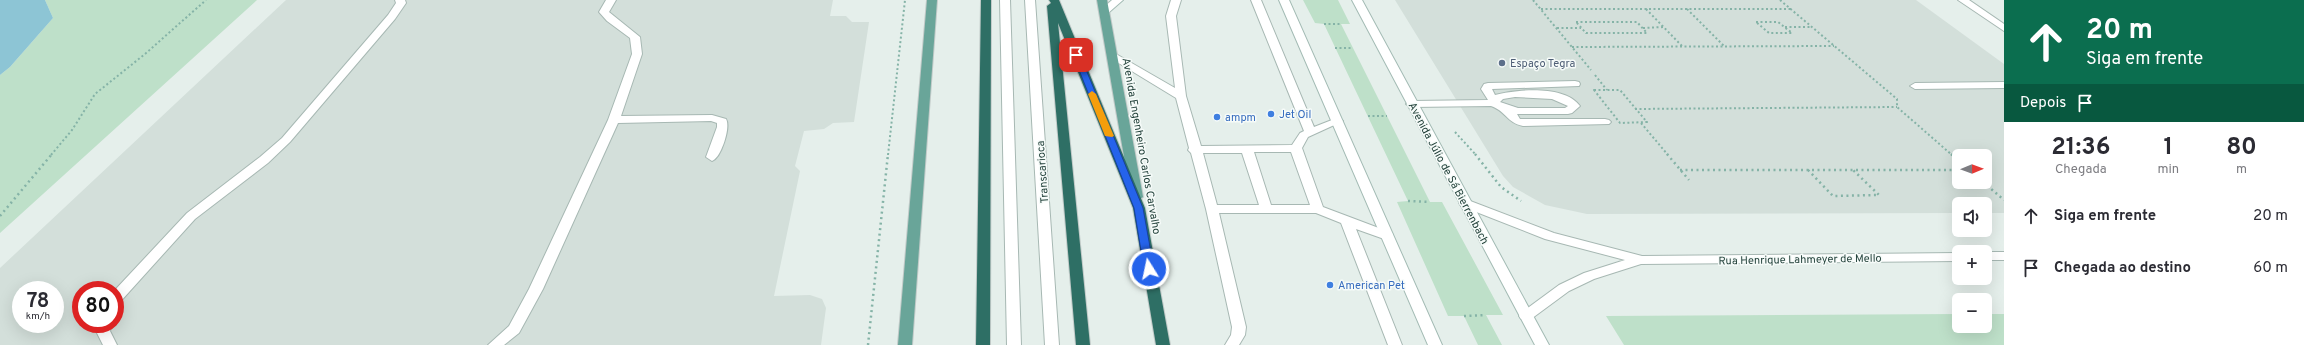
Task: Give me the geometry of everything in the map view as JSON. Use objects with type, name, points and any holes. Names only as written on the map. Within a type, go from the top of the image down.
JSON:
[{"type":"highway","points":[[983,345],[986,0]]},
{"type":"highway","points":[[1053,0],[1139,208]]},
{"type":"highway","points":[[1053,0],[1083,345]]},
{"type":"highway","name":"Avenida Engenheiro Carlos Carvalho","points":[[1139,208],[1162,345]]},
{"type":"main road","points":[[905,345],[932,0]]},
{"type":"main road","name":"Avenida Engenheiro Carlos Carvalho","points":[[1102,0],[1139,208]]},
{"type":"street","points":[[124,289],[191,216],[264,160],[286,140],[392,17],[401,3],[400,0]]},
{"type":"street","points":[[495,345],[514,329],[536,288],[614,120],[637,54],[635,37],[610,19],[604,12],[611,0]]},
{"type":"street","points":[[1005,0],[1014,345]]},
{"type":"street","name":"Transcarioca","points":[[1030,0],[1052,345]]},
{"type":"street","points":[[1104,12],[1118,0]]},
{"type":"street","points":[[1176,0],[1171,16],[1181,96],[1194,150],[1212,209],[1239,327],[1238,334],[1232,345]]},
{"type":"street","points":[[1256,0],[1310,132]]},
{"type":"street","points":[[1284,0],[1435,345]]},
{"type":"street","name":"Avenida Júlio de Sá Bierrenbach","points":[[1357,0],[1542,345]]},
{"type":"street","points":[[1963,0],[2004,28]]},
{"type":"street","points":[[1112,56],[1181,96]]},
{"type":"street","points":[[1412,104],[1493,102],[1508,96],[1556,95],[1569,99],[1574,106],[1568,110],[1517,111],[1507,109],[1493,102],[1486,89],[1488,86],[1575,84]]},
{"type":"street","points":[[1915,86],[2004,85]]},
{"type":"street","points":[[1507,109],[1516,121],[1523,123],[1605,122]]},
{"type":"street","points":[[614,120],[712,118],[722,121],[723,127],[712,157]]},
{"type":"street","points":[[1318,209],[1296,148],[1302,136],[1337,121]]},
{"type":"street","points":[[1194,150],[1296,148]]},
{"type":"street","points":[[1247,149],[1266,209]]},
{"type":"street","name":"Rua Henrique Lahmeyer de Mello","points":[[1465,203],[1550,236],[1642,260],[1952,257]]},
{"type":"street","points":[[1212,209],[1318,209],[1387,236]]},
{"type":"street","points":[[1347,220],[1395,345]]},
{"type":"street","points":[[1992,256],[2004,256]]},
{"type":"street","name":"Rua Henrique Lahmeyer de Mello","points":[[1526,316],[1564,288],[1589,276],[1642,260]]},
{"type":"street","points":[[104,333],[110,345]]},
{"type":"path","points":[[0,216],[72,130],[95,94],[145,54],[206,0]]},
{"type":"path","points":[[868,345],[905,0]]},
{"type":"path","points":[[1533,0],[1607,90],[1620,90],[1647,122],[1634,122]]},
{"type":"path","points":[[1780,0],[1897,99],[1897,107]]},
{"type":"path","points":[[1541,9],[1791,9]]},
{"type":"path","points":[[1646,9],[1682,46]]},
{"type":"path","points":[[1686,9],[1725,46]]},
{"type":"path","points":[[1576,22],[1637,22],[1647,33],[1586,33],[1581,28],[1576,22]]},
{"type":"path","points":[[1784,27],[1792,33],[1769,34],[1756,22],[1778,22],[1784,27],[1812,27]]},
{"type":"path","points":[[1324,24],[1341,24]]},
{"type":"path","points":[[1642,28],[1664,27]]},
{"type":"path","points":[[1556,28],[1581,28]]},
{"type":"path","points":[[1572,47],[1834,46]]},
{"type":"path","points":[[1335,48],[1353,48]]},
{"type":"path","points":[[1438,104],[1454,130],[1478,157],[1493,178],[1512,196],[1526,203]]},
{"type":"path","points":[[1635,109],[1897,107],[1952,155]]},
{"type":"path","points":[[1368,116],[1387,116]]},
{"type":"path","points":[[1641,122],[1689,180]]},
{"type":"path","points":[[1680,170],[1952,170]]},
{"type":"path","points":[[1808,170],[1833,196],[1879,195],[1853,170]]},
{"type":"path","points":[[1991,189],[2004,200]]},
{"type":"path","points":[[1408,202],[1430,202]]},
{"type":"path","points":[[1464,316],[1486,315]]},
{"type":"shaded area","points":[[286,0],[833,0],[830,16],[846,16],[852,22],[869,22],[854,122],[833,123],[824,129],[804,131],[795,166],[800,171],[774,296],[810,295],[822,299],[826,308],[821,345],[0,345],[0,268]]},
{"type":"shaded area","points":[[1395,0],[1916,0],[2004,64],[2004,213],[1992,213],[1992,197],[1952,197],[1952,213],[1587,214],[1545,205],[1513,187],[1503,176]]},
{"type":"green space","points":[[45,0],[257,0],[0,233],[0,75],[10,67],[53,18]]},
{"type":"green space","points":[[1303,0],[1338,0],[1350,24],[1341,24],[1430,202],[1442,202],[1503,315],[1486,315],[1502,345],[1478,345],[1464,316],[1448,316],[1397,202],[1408,201],[1324,24],[1315,23]]},
{"type":"green space","points":[[1952,314],[1952,333],[1992,333],[1992,314],[2004,314],[2004,345],[1624,345],[1606,316]]},
{"type":"water","points":[[0,0],[45,0],[53,18],[10,67],[0,75]]},
{"type":"slow traffic","points":[[1092,94],[1109,136]]},
{"type":"place","name":"Espaço Tegra","points":[[1502,63]]},
{"type":"place","name":"Jet Oil","points":[[1271,114]]},
{"type":"place","name":"ampm","points":[[1217,117]]},
{"type":"place","name":"American Pet","points":[[1330,285]]},
{"type":"route","points":[[1076,55],[1139,208],[1149,269]]}]
